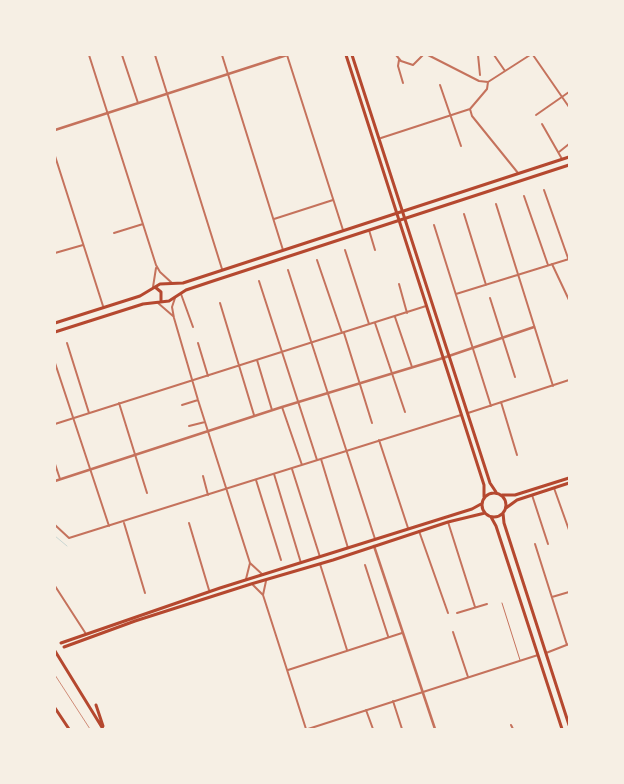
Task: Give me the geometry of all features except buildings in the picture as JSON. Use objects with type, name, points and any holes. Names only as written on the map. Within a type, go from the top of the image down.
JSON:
[{"type":"main road","points":[[61,643],[220,588],[472,509],[481,504],[484,497],[484,486],[398,212],[346,55]]},
{"type":"main road","points":[[352,55],[381,138],[490,483],[506,501],[506,508]]},
{"type":"main road","points":[[365,111],[371,109]]},
{"type":"main road","points":[[55,323],[104,308],[152,290],[160,284],[183,283],[569,157]]},
{"type":"main road","points":[[55,332],[155,302],[169,301],[180,293],[264,264],[569,165]]},
{"type":"main road","points":[[525,171],[527,179]]},
{"type":"main road","points":[[262,256],[264,264]]},
{"type":"main road","points":[[155,287],[162,295],[160,302]]},
{"type":"main road","points":[[501,495],[515,495],[569,478]]},
{"type":"main road","points":[[481,504],[484,513],[491,517],[498,517],[517,500],[569,483]]},
{"type":"main road","points":[[484,497],[496,492]]},
{"type":"main road","points":[[64,647],[135,621],[448,522],[484,513]]},
{"type":"main road","points":[[503,513],[504,523],[569,725]]},
{"type":"main road","points":[[491,517],[496,526],[562,729]]},
{"type":"main road","points":[[331,554],[332,560]]},
{"type":"main road","points":[[220,588],[222,594]]},
{"type":"main road","points":[[55,651],[104,729]]},
{"type":"main road","points":[[96,705],[104,729]]},
{"type":"main road","points":[[55,708],[69,729]]},
{"type":"main road","points":[[556,712],[564,709]]},
{"type":"street","points":[[88,55],[156,265],[160,272],[172,283]]},
{"type":"street","points":[[122,55],[138,103]]},
{"type":"street","points":[[155,55],[222,269]]},
{"type":"street","points":[[222,55],[283,250]]},
{"type":"street","points":[[55,130],[287,55],[343,230]]},
{"type":"street","points":[[396,55],[399,60],[413,65],[423,55]]},
{"type":"street","points":[[428,55],[479,81],[488,82],[532,55],[569,107]]},
{"type":"street","points":[[478,55],[480,75]]},
{"type":"street","points":[[494,55],[505,71]]},
{"type":"street","points":[[399,60],[398,66],[403,83]]},
{"type":"street","points":[[381,138],[470,109],[487,89],[488,82]]},
{"type":"street","points":[[440,85],[460,146]]},
{"type":"street","points":[[536,115],[569,92]]},
{"type":"street","points":[[470,109],[472,116],[518,173]]},
{"type":"street","points":[[542,124],[562,159]]},
{"type":"street","points":[[558,152],[569,144]]},
{"type":"street","points":[[55,156],[104,308]]},
{"type":"street","points":[[456,294],[569,259],[544,190]]},
{"type":"street","points":[[524,196],[548,265]]},
{"type":"street","points":[[274,219],[333,200]]},
{"type":"street","points":[[496,204],[553,386]]},
{"type":"street","points":[[464,214],[486,285]]},
{"type":"street","points":[[114,233],[143,224]]},
{"type":"street","points":[[434,225],[491,406]]},
{"type":"street","points":[[369,230],[375,250]]},
{"type":"street","points":[[55,254],[83,245]]},
{"type":"street","points":[[345,250],[369,325]]},
{"type":"street","points":[[317,260],[348,344],[372,423]]},
{"type":"street","points":[[552,264],[569,300]]},
{"type":"street","points":[[152,290],[156,278],[156,265]]},
{"type":"street","points":[[288,270],[376,539]]},
{"type":"street","points":[[259,281],[348,548]]},
{"type":"street","points":[[400,284],[407,312]]},
{"type":"street","points":[[180,293],[193,327]]},
{"type":"street","points":[[176,296],[172,307],[174,318],[192,381],[250,563],[263,575]]},
{"type":"street","points":[[490,298],[515,376]]},
{"type":"street","points":[[155,302],[163,305],[174,318]]},
{"type":"street","points":[[220,303],[254,416]]},
{"type":"street","points":[[55,424],[426,306]]},
{"type":"street","points":[[395,317],[412,367]]},
{"type":"street","points":[[376,323],[405,412]]},
{"type":"street","points":[[55,481],[282,406],[450,356],[534,327]]},
{"type":"street","points":[[67,343],[89,414]]},
{"type":"street","points":[[198,343],[208,376]]},
{"type":"street","points":[[258,360],[272,410]]},
{"type":"street","points":[[55,363],[109,526]]},
{"type":"street","points":[[468,413],[569,380]]},
{"type":"street","points":[[182,405],[198,400]]},
{"type":"street","points":[[501,402],[517,455]]},
{"type":"street","points":[[119,403],[147,493]]},
{"type":"street","points":[[282,406],[302,465]]},
{"type":"street","points":[[55,525],[69,538],[461,415]]},
{"type":"street","points":[[189,426],[205,422]]},
{"type":"street","points":[[379,440],[408,528]]},
{"type":"street","points":[[55,464],[60,479]]},
{"type":"street","points":[[292,468],[320,557]]},
{"type":"street","points":[[274,474],[301,563]]},
{"type":"street","points":[[202,476],[208,495]]},
{"type":"street","points":[[256,480],[280,560]]},
{"type":"street","points":[[554,488],[569,530]]},
{"type":"street","points":[[532,495],[548,544]]},
{"type":"street","points":[[124,522],[144,593]]},
{"type":"street","points":[[448,522],[475,607]]},
{"type":"street","points":[[189,523],[210,592]]},
{"type":"street","points":[[419,531],[448,613]]},
{"type":"street","points":[[535,544],[568,644],[546,654]]},
{"type":"street","points":[[374,546],[435,729]]},
{"type":"street","points":[[246,580],[250,563]]},
{"type":"street","points":[[320,564],[347,650]]},
{"type":"street","points":[[365,565],[388,637]]},
{"type":"street","points":[[263,595],[267,579]]},
{"type":"street","points":[[251,584],[263,595],[307,729],[538,656]]},
{"type":"street","points":[[55,586],[86,634]]},
{"type":"street","points":[[552,597],[569,592]]},
{"type":"street","points":[[457,613],[487,604]]},
{"type":"street","points":[[288,670],[404,632]]},
{"type":"street","points":[[453,632],[468,677]]},
{"type":"street","points":[[393,701],[402,729]]},
{"type":"street","points":[[366,710],[373,729]]},
{"type":"street","points":[[512,725],[513,729]]},
{"type":"lane","points":[[502,603],[520,661]]},
{"type":"waterway","points":[[55,536],[67,546]]},
{"type":"tram line","points":[[55,675],[90,729]]}]
